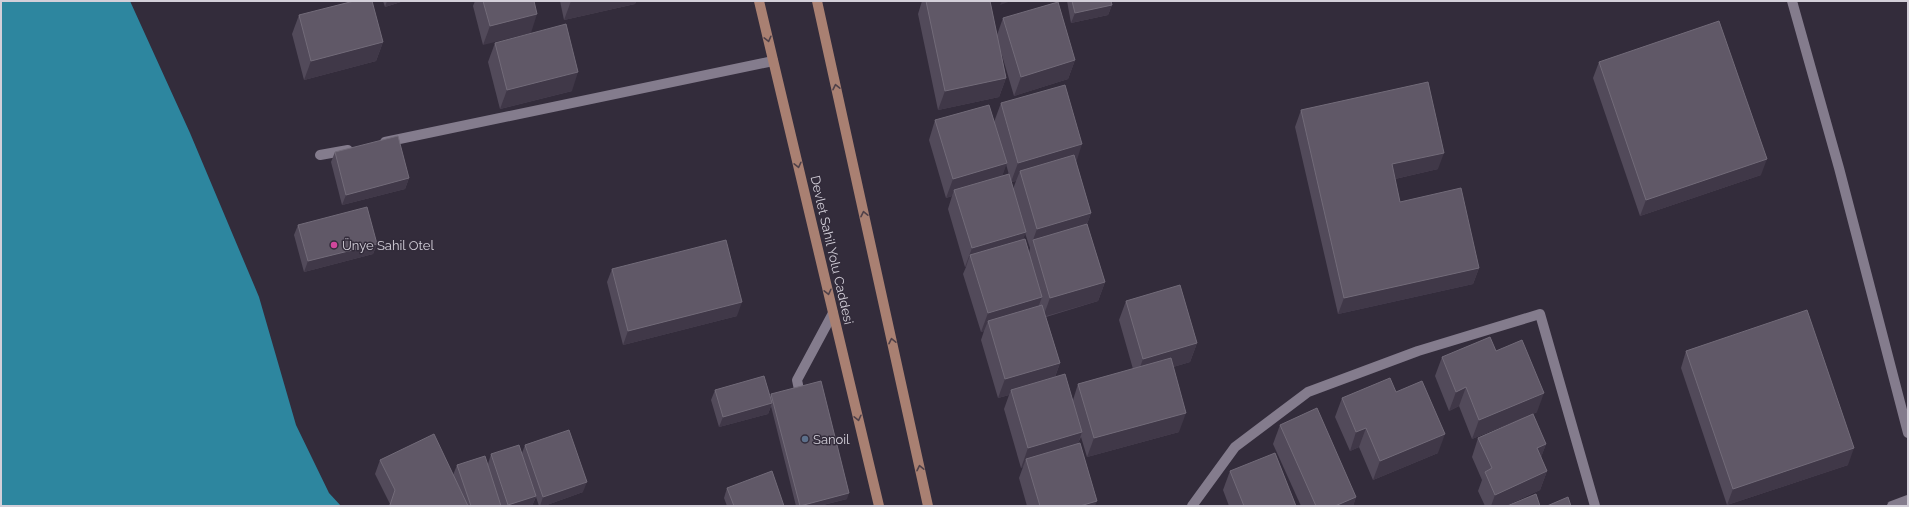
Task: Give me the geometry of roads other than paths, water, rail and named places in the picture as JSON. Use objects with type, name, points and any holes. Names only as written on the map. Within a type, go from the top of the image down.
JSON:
[{"type":"main road","name":"Devlet Sahil Yolu Caddesi","points":[[759,1],[879,506]]},
{"type":"main road","points":[[817,1],[928,506]]},
{"type":"street","points":[[1792,1],[1839,168],[1908,433]]},
{"type":"street","points":[[375,144],[773,61]]},
{"type":"street","points":[[320,155],[359,147]]},
{"type":"street","points":[[804,410],[797,380],[833,312]]},
{"type":"street","points":[[1192,506],[1235,447],[1308,392],[1418,351],[1540,314],[1595,506]]},
{"type":"street","points":[[1892,506],[1908,500]]},
{"type":"water","points":[[1,1],[130,1],[190,133],[259,297],[296,425],[329,493],[341,506],[1,506]]},
{"type":"place","name":"Ünye Sahil Otel","points":[[334,245]]},
{"type":"place","name":"Sanoil","points":[[805,439]]}]
